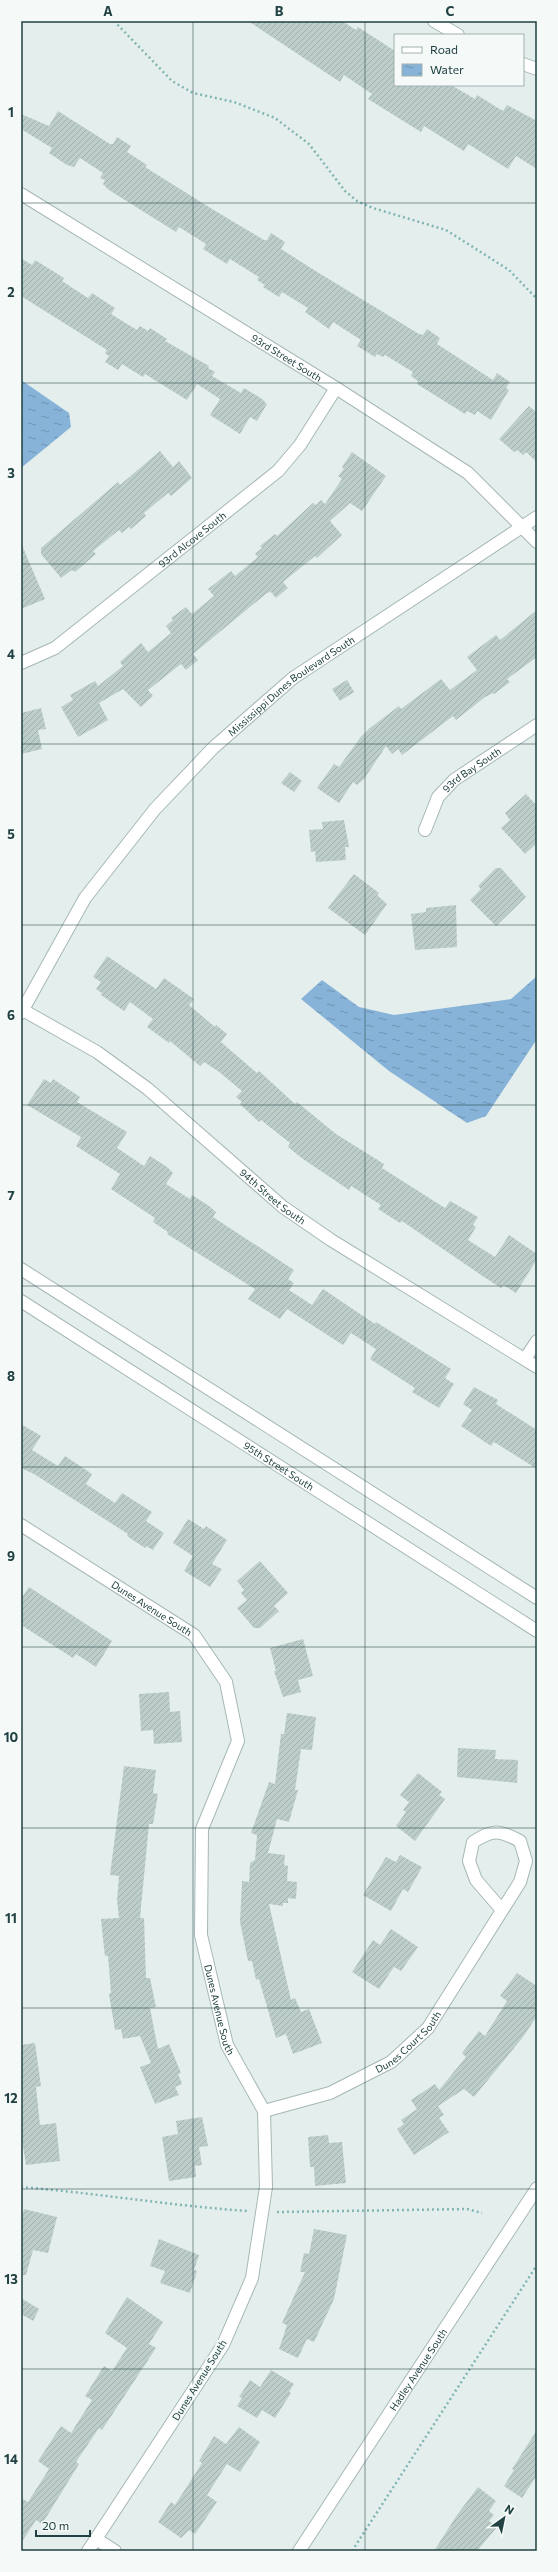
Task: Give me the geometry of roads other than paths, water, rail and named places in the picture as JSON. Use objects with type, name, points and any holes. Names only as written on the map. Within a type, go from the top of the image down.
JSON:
[{"type":"street","points":[[434,21],[456,34]]},
{"type":"street","points":[[524,64],[537,69]]},
{"type":"street","name":"93rd Street South","points":[[21,194],[336,388],[468,473],[537,542]]},
{"type":"street","name":"93rd Alcove South","points":[[21,662],[55,648],[278,471],[300,445],[336,388]]},
{"type":"street","name":"Mississippi Dunes Boulevard South","points":[[22,1011],[85,898],[155,809],[213,748],[293,678],[537,517]]},
{"type":"street","name":"93rd Bay South","points":[[425,830],[438,797],[454,780],[537,725]]},
{"type":"street","name":"94th Street South","points":[[22,1011],[97,1052],[148,1090],[283,1207],[331,1240],[537,1367]]},
{"type":"street","points":[[21,1269],[537,1598]]},
{"type":"street","name":"95th Street South","points":[[21,1301],[537,1631]]},
{"type":"street","points":[[525,1359],[537,1341]]},
{"type":"street","name":"Dunes Avenue South","points":[[21,1524],[194,1635],[226,1682],[238,1741],[202,1829],[201,1935],[227,2045],[264,2111],[266,2186],[252,2278],[223,2345],[88,2551]]},
{"type":"street","name":"Dunes Court South","points":[[264,2111],[330,2093],[391,2062],[428,2028],[501,1909],[520,1882],[526,1861],[520,1841],[505,1833],[488,1832],[474,1842],[469,1861],[476,1880],[501,1909]]},
{"type":"street","name":"Hadley Avenue South","points":[[299,2551],[537,2188]]},
{"type":"street","points":[[96,2538],[115,2551]]},
{"type":"water","points":[[21,380],[69,413],[71,427],[21,468]]},
{"type":"water","points":[[537,976],[537,1039],[486,1116],[467,1123],[389,1071],[301,999],[322,980],[359,1007],[394,1015],[511,999]]}]
